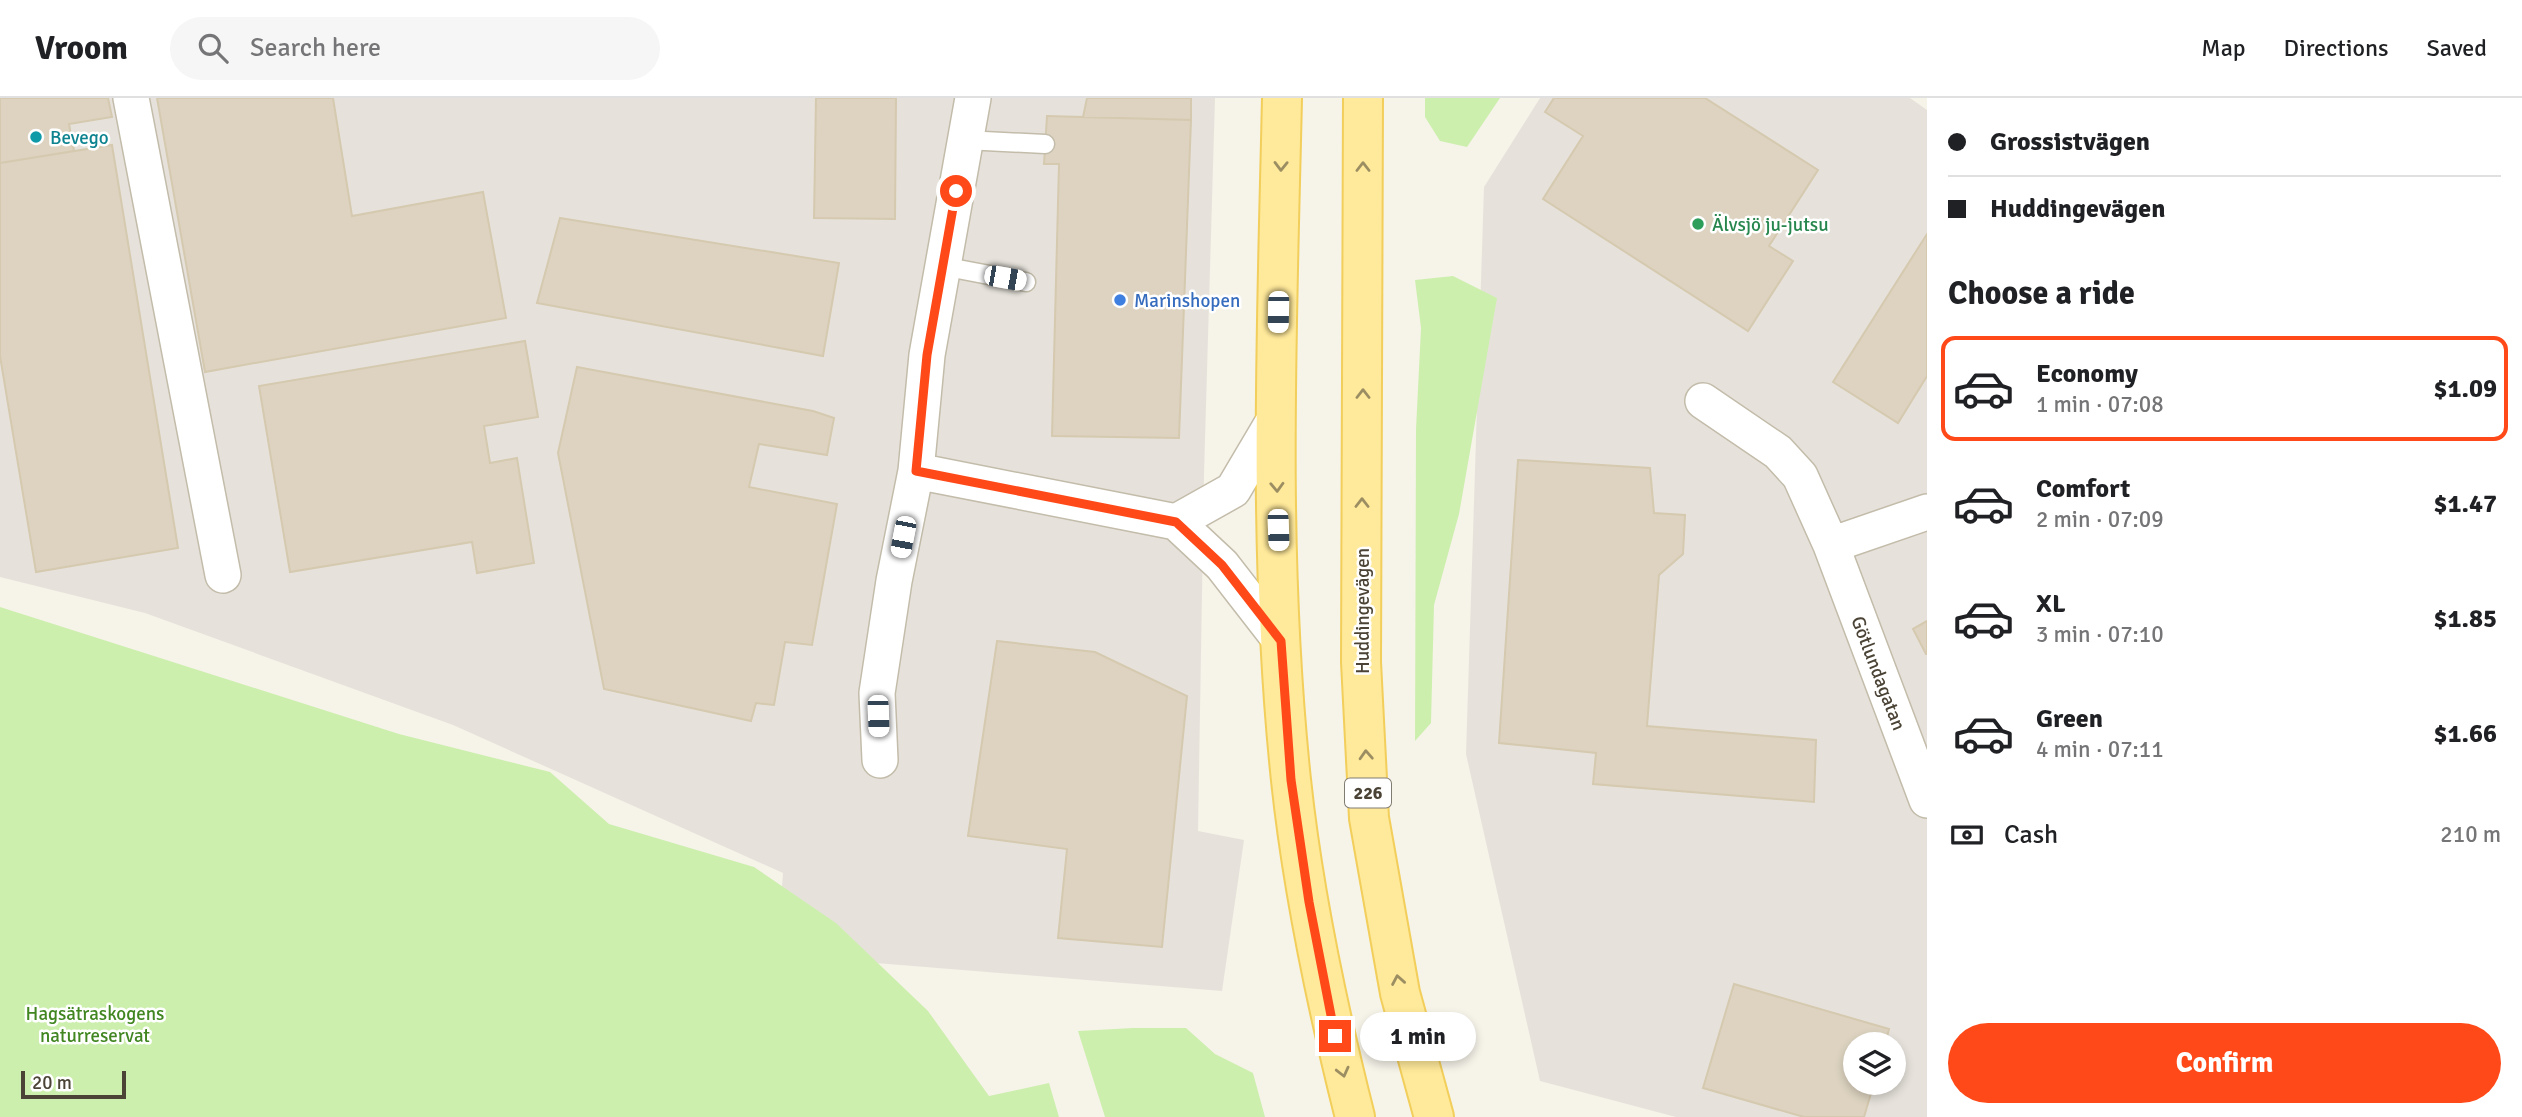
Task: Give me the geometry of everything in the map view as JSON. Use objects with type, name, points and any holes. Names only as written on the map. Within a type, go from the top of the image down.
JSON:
[{"type":"main road","points":[[1282,98],[1275,419],[1281,641],[1291,780],[1307,888],[1328,1008],[1354,1117]]},
{"type":"main road","name":"Huddingevägen","points":[[1363,98],[1361,662],[1369,818],[1400,993],[1434,1117]]},
{"type":"street","points":[[131,98],[223,575]]},
{"type":"street","points":[[880,760],[877,694],[894,581],[916,471],[927,355],[973,98]]},
{"type":"street","name":"Götlundagatan","points":[[1703,401],[1755,434],[1778,452],[1800,476],[1831,545],[1927,800]]},
{"type":"street","points":[[1176,522],[1233,490],[1275,419]]},
{"type":"street","points":[[916,471],[1176,522],[1222,565],[1281,641]]},
{"type":"street","points":[[1831,545],[1927,512]]},
{"type":"lane","points":[[965,140],[1045,144]]},
{"type":"lane","points":[[942,266],[1026,282]]},
{"type":"shaded area","points":[[0,98],[1215,98],[1204,474],[1198,831],[1244,840],[1222,991],[777,955],[783,873],[453,725],[145,613],[0,577]]},
{"type":"shaded area","points":[[1540,98],[1910,98],[1927,110],[1927,1117],[1676,1117],[1540,1081],[1466,754],[1484,187]]},
{"type":"green space","points":[[1425,98],[1500,98],[1467,147],[1440,141],[1425,117]]},
{"type":"green space","points":[[1453,276],[1497,298],[1459,514],[1434,605],[1431,723],[1415,741],[1416,429],[1421,328],[1415,280]]},
{"type":"green space","name":"Hagsätraskogens naturreservat","points":[[0,607],[399,734],[550,772],[609,824],[754,867],[836,923],[928,1011],[989,1096],[1049,1083],[1059,1117],[0,1117]]},
{"type":"green space","points":[[1186,1028],[1215,1054],[1253,1073],[1265,1117],[1105,1117],[1078,1031]]},
{"type":"building","name":"Bevego","points":[[0,98],[108,98],[112,117],[69,124],[74,151],[0,163]]},
{"type":"building","points":[[157,98],[333,98],[352,216],[483,192],[506,318],[205,372]]},
{"type":"building","points":[[816,98],[896,98],[895,219],[814,218]]},
{"type":"building","points":[[1087,98],[1191,98],[1191,120],[1083,117]]},
{"type":"building","points":[[1554,98],[1705,98],[1818,170],[1769,246],[1793,261],[1748,331],[1543,199],[1583,136],[1545,112]]},
{"type":"building","name":"Marinshopen","points":[[1047,116],[1191,120],[1179,438],[1052,436],[1059,164],[1044,164]]},
{"type":"building","points":[[112,145],[178,548],[36,572],[0,356],[0,163]]},
{"type":"building","points":[[560,218],[839,263],[823,356],[537,303]]},
{"type":"building","points":[[1927,234],[1927,376],[1898,423],[1833,382]]},
{"type":"building","points":[[525,341],[538,417],[484,426],[490,463],[517,458],[534,563],[477,573],[472,542],[290,572],[259,386]]},
{"type":"building","points":[[577,367],[813,411],[834,418],[827,455],[759,444],[749,487],[837,504],[812,645],[785,642],[774,705],[756,703],[751,721],[604,689],[558,453]]},
{"type":"building","points":[[1518,460],[1650,468],[1654,513],[1685,515],[1683,554],[1659,575],[1647,726],[1816,740],[1814,802],[1593,784],[1596,753],[1499,743]]},
{"type":"building","points":[[1927,621],[1927,654],[1926,654],[1913,629]]},
{"type":"building","points":[[997,641],[1095,652],[1187,696],[1162,947],[1058,938],[1067,849],[968,836]]},
{"type":"building","points":[[1734,984],[1889,1029],[1888,1032],[1843,1032],[1843,1095],[1870,1095],[1864,1117],[1804,1117],[1703,1088]]},
{"type":"place","name":"Bevego","points":[[36,137]]},
{"type":"place","name":"Älvsjö ju-jutsu","points":[[1698,224]]},
{"type":"place","name":"Marinshopen","points":[[1120,300]]},
{"type":"route","points":[[956,191],[927,355],[916,471],[1176,522],[1222,565],[1281,641],[1291,780],[1309,902],[1335,1036]]}]
